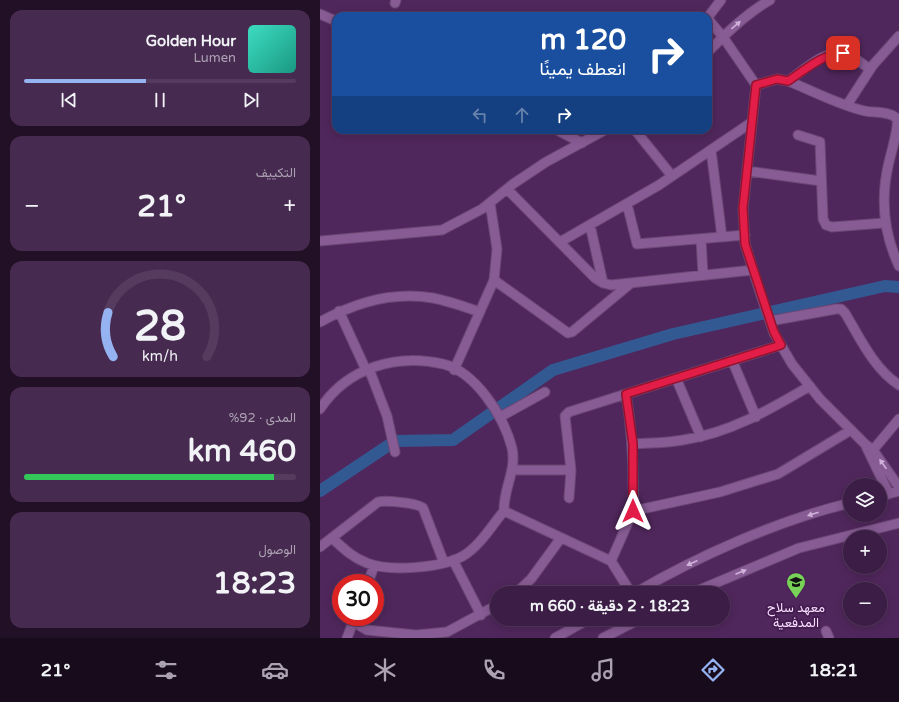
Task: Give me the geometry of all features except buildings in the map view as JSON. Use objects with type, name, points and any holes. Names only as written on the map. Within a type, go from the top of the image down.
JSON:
[{"type":"street","points":[[712,48],[756,8],[769,0]]},
{"type":"street","points":[[712,12],[718,1]]},
{"type":"street","points":[[320,14],[332,19]]},
{"type":"street","points":[[712,23],[756,85],[743,208],[745,244],[770,321],[792,364],[810,386],[851,430],[873,450],[899,487]]},
{"type":"street","points":[[847,105],[870,69],[899,36]]},
{"type":"street","points":[[788,81],[833,53],[843,53],[850,56],[870,69]]},
{"type":"street","points":[[756,85],[777,79],[788,81],[866,112],[890,115],[896,118],[899,123],[897,136],[889,162],[884,188],[884,223],[898,263]]},
{"type":"street","points":[[560,242],[627,204],[672,176],[752,122]]},
{"type":"street","points":[[565,134],[582,143]]},
{"type":"street","points":[[320,241],[442,230],[482,210],[546,162],[598,134]]},
{"type":"street","points":[[638,134],[672,176]]},
{"type":"street","points":[[798,135],[820,142],[823,219],[826,225],[832,227],[884,223]]},
{"type":"street","points":[[711,150],[722,237]]},
{"type":"street","points":[[747,171],[821,181]]},
{"type":"street","points":[[507,190],[603,283],[611,285],[753,270]]},
{"type":"street","points":[[454,370],[494,280],[497,249],[490,203]]},
{"type":"street","points":[[627,204],[637,244],[745,234]]},
{"type":"street","points":[[590,225],[603,283]]},
{"type":"street","points":[[700,239],[703,275]]},
{"type":"street","points":[[494,280],[568,333],[572,332],[631,283]]},
{"type":"street","points":[[320,322],[339,311],[358,303],[378,299],[407,297],[432,298],[480,312]]},
{"type":"street","points":[[770,321],[841,309],[845,313],[868,352],[890,380],[899,385]]},
{"type":"street","points":[[339,311],[368,369],[387,416],[395,452]]},
{"type":"street","points":[[569,498],[571,470],[565,416],[569,412],[781,345]]},
{"type":"street","points":[[320,408],[329,394],[354,375],[379,365],[405,360],[444,364],[466,376],[487,397],[497,412],[512,448],[513,470],[504,504],[504,511],[478,542],[464,555],[444,562],[402,568],[374,566],[353,557],[332,538]]},
{"type":"street","points":[[732,360],[756,417]]},
{"type":"street","points":[[676,378],[701,437]]},
{"type":"street","points":[[633,444],[681,441],[701,437],[756,417],[810,386]]},
{"type":"street","points":[[497,412],[545,392]]},
{"type":"street","points":[[611,562],[633,511],[633,444],[626,394]]},
{"type":"street","points":[[873,450],[899,419]]},
{"type":"street","points":[[633,511],[720,492],[778,474],[851,430]]},
{"type":"street","points":[[865,444],[878,478]]},
{"type":"street","points":[[513,470],[571,470]]},
{"type":"street","points":[[887,494],[899,492]]},
{"type":"street","points":[[320,547],[380,501],[417,504],[423,508],[444,562]]},
{"type":"street","points":[[647,586],[666,575],[761,532],[843,505]]},
{"type":"street","points":[[504,511],[611,562],[626,586]]},
{"type":"street","points":[[709,586],[799,548],[899,524]]},
{"type":"street","points":[[524,586],[531,579],[561,538]]},
{"type":"street","points":[[453,560],[481,614]]},
{"type":"street","points":[[371,574],[374,566]]},
{"type":"street","points":[[360,626],[367,630],[416,635],[447,632],[490,609]]},
{"type":"street","points":[[347,638],[352,626]]},
{"type":"street","points":[[555,638],[576,626]]},
{"type":"street","points":[[603,638],[626,626]]},
{"type":"waterway","points":[[320,491],[395,441],[453,440],[553,370],[673,334],[885,286],[899,287]]},
{"type":"place","name":"معهد سلاح المدفعية","points":[[796,599]]},
{"type":"route","points":[[633,511],[634,450],[626,394],[781,345],[774,332],[745,244],[743,208],[756,85],[777,79],[788,81],[826,56],[833,53],[843,53]]}]
